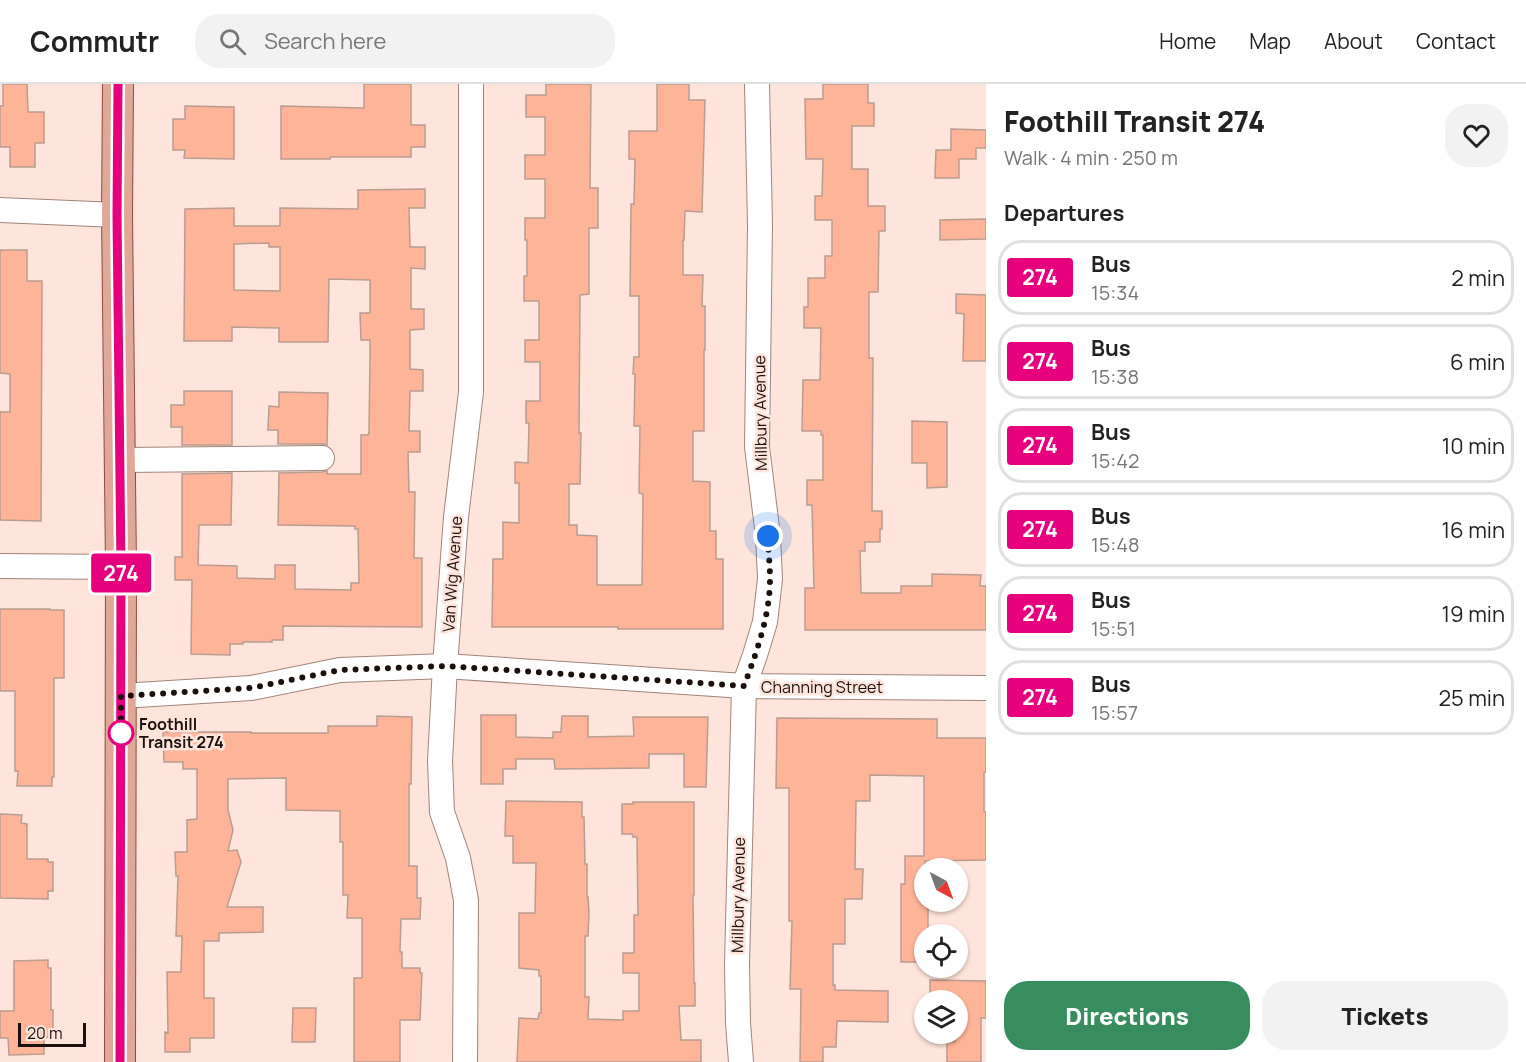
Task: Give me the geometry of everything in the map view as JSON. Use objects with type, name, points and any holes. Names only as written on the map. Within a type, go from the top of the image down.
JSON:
[{"type":"main road","points":[[118,84],[117,215],[121,567],[120,1062]]},
{"type":"street","name":"Van Wig Avenue","points":[[465,1062],[466,900],[458,858],[442,812],[440,761],[456,517],[471,392],[471,84]]},
{"type":"street","name":"Millbury Avenue","points":[[741,1062],[737,965],[744,686],[765,622],[770,579],[768,536],[757,447],[760,225],[757,84]]},
{"type":"street","points":[[0,210],[117,215]]},
{"type":"street","points":[[120,460],[322,458]]},
{"type":"street","points":[[0,566],[121,567]]},
{"type":"street","name":"Channing Street","points":[[121,696],[251,688],[340,670],[446,666],[744,686],[986,688]]},
{"type":"building","points":[[3,84],[27,84],[28,112],[44,112],[44,143],[35,143],[35,167],[10,167],[10,147],[0,147],[0,106],[3,106]]},
{"type":"building","points":[[364,84],[411,84],[411,125],[425,125],[425,147],[411,147],[411,157],[281,159],[281,106],[364,108]]},
{"type":"building","points":[[546,84],[591,84],[590,188],[598,188],[598,228],[589,228],[589,294],[580,295],[580,484],[569,484],[569,525],[577,525],[577,535],[597,536],[597,585],[642,585],[643,494],[639,493],[640,426],[634,426],[635,374],[633,374],[634,357],[639,357],[639,296],[630,296],[631,204],[634,204],[635,159],[629,159],[629,131],[657,131],[657,84],[689,84],[689,100],[705,100],[702,212],[685,211],[683,275],[703,275],[702,306],[705,306],[704,431],[693,431],[693,481],[710,482],[710,531],[716,531],[716,559],[723,559],[723,629],[492,627],[493,559],[503,559],[503,522],[519,523],[519,483],[515,483],[515,462],[528,463],[529,423],[526,423],[526,401],[540,401],[540,362],[525,362],[525,340],[539,340],[539,301],[524,301],[524,276],[527,276],[525,218],[545,218],[545,179],[525,179],[525,155],[545,155],[545,117],[526,117],[526,95],[546,95]]},
{"type":"building","points":[[823,84],[868,84],[868,103],[874,103],[874,126],[852,126],[852,169],[868,169],[868,206],[885,206],[885,231],[879,231],[878,292],[869,292],[869,358],[873,358],[872,511],[882,511],[882,529],[880,529],[880,542],[865,542],[865,551],[860,551],[861,593],[901,593],[901,586],[932,586],[932,574],[981,575],[980,586],[986,586],[986,630],[805,630],[805,588],[814,588],[812,505],[807,505],[807,480],[823,480],[823,435],[821,431],[802,431],[803,380],[820,380],[821,328],[804,328],[804,307],[808,307],[808,278],[825,278],[825,256],[832,256],[832,220],[815,220],[815,196],[822,196],[823,159],[806,159],[805,99],[823,99]]},
{"type":"building","points":[[185,106],[234,107],[234,159],[184,158],[185,150],[173,150],[173,119],[185,119]]},
{"type":"building","points":[[951,129],[986,130],[986,148],[976,148],[976,159],[959,159],[959,178],[935,178],[936,150],[951,150]]},
{"type":"building","points":[[425,189],[425,208],[409,208],[410,247],[425,247],[425,269],[411,268],[411,309],[424,309],[424,329],[410,330],[410,369],[423,370],[423,391],[410,391],[409,431],[420,431],[420,452],[408,452],[409,492],[415,492],[414,558],[422,558],[422,627],[283,626],[283,640],[230,644],[230,655],[191,654],[192,580],[175,580],[175,557],[182,557],[182,474],[232,473],[231,525],[199,525],[198,565],[237,566],[237,578],[275,579],[275,565],[295,565],[295,589],[351,590],[351,583],[359,583],[358,529],[355,529],[355,526],[278,525],[279,473],[327,471],[327,474],[361,474],[361,435],[368,435],[369,432],[370,340],[361,340],[360,313],[370,313],[370,280],[329,279],[328,342],[279,342],[279,328],[232,327],[232,341],[184,341],[185,209],[234,208],[234,226],[280,226],[280,208],[358,209],[358,190]],"holes":[[[269,243],[269,247],[280,247],[280,291],[234,290],[234,244]]]},
{"type":"building","points":[[986,219],[986,239],[940,240],[940,220]]},
{"type":"building","points":[[0,250],[27,250],[27,281],[42,281],[41,521],[0,520],[0,412],[10,412],[10,374],[0,373]]},
{"type":"building","points":[[956,294],[986,295],[986,361],[963,361],[964,314],[956,313]]},
{"type":"building","points":[[184,391],[232,391],[232,445],[182,445],[182,427],[171,427],[171,405],[184,405]]},
{"type":"building","points":[[279,392],[328,393],[327,445],[278,444],[278,430],[268,430],[269,406],[279,407]]},
{"type":"building","points":[[912,421],[947,422],[947,487],[927,488],[927,463],[912,463]]},
{"type":"building","points":[[0,609],[64,610],[64,678],[54,678],[54,777],[52,777],[52,786],[17,786],[15,691],[0,691]]},
{"type":"building","points":[[481,715],[516,715],[516,737],[553,738],[553,732],[561,732],[562,716],[588,716],[588,737],[634,736],[633,717],[708,717],[706,787],[684,787],[684,754],[649,754],[649,768],[555,769],[554,759],[516,759],[516,769],[503,769],[503,784],[481,784]]},
{"type":"building","points":[[377,716],[412,717],[409,866],[417,866],[417,898],[421,898],[420,919],[401,919],[400,952],[402,952],[402,968],[420,968],[420,973],[422,973],[420,1020],[400,1020],[400,1062],[354,1062],[354,978],[362,978],[362,918],[347,918],[348,895],[343,895],[343,842],[340,842],[340,811],[286,810],[286,778],[228,779],[228,810],[233,830],[228,851],[237,850],[241,862],[227,907],[263,907],[263,932],[219,933],[219,941],[204,941],[204,998],[214,998],[214,1038],[190,1038],[190,1052],[165,1052],[165,1032],[168,1033],[167,972],[181,972],[182,936],[176,936],[178,876],[176,876],[175,852],[187,852],[187,820],[197,819],[197,769],[183,769],[183,762],[164,762],[163,732],[328,733],[328,726],[377,726]]},
{"type":"building","points":[[777,718],[937,719],[937,738],[986,738],[984,812],[986,812],[986,860],[914,858],[914,912],[928,912],[928,924],[914,924],[914,962],[901,962],[901,884],[905,884],[905,856],[924,856],[924,776],[870,775],[870,801],[856,801],[855,869],[863,869],[862,899],[845,899],[845,944],[833,944],[833,985],[835,985],[835,990],[888,991],[888,1022],[837,1021],[836,1047],[823,1047],[823,1062],[800,1062],[801,989],[790,989],[792,921],[789,921],[789,788],[776,788]]},
{"type":"building","points":[[506,801],[582,802],[589,913],[588,936],[585,936],[585,997],[589,997],[588,1019],[623,1020],[623,1011],[639,1011],[639,973],[623,973],[623,953],[634,953],[634,915],[638,915],[637,837],[633,837],[632,834],[622,834],[622,804],[694,802],[695,1006],[679,1006],[681,1040],[701,1040],[701,1062],[517,1062],[519,1018],[538,1019],[541,1013],[541,976],[539,976],[539,970],[519,968],[519,913],[535,913],[536,863],[513,863],[513,836],[505,836]]},
{"type":"building","points":[[0,814],[22,815],[21,823],[27,824],[27,859],[48,859],[48,862],[53,862],[53,891],[48,891],[48,899],[0,898]]},
{"type":"building","points":[[48,960],[48,968],[51,968],[53,1037],[44,1037],[44,1054],[9,1055],[8,1038],[0,1038],[0,1011],[14,1011],[14,961]]},
{"type":"building","points":[[930,980],[986,981],[986,1018],[981,1018],[981,1062],[947,1062],[947,1044],[968,1044],[968,990],[930,990]]},
{"type":"building","points":[[293,1008],[316,1008],[315,1042],[292,1042]]},
{"type":"bus line","name":"274","points":[[118,84],[117,215],[121,567],[120,1062]]},
{"type":"place","name":"Foothill Transit 274","points":[[121,733]]},
{"type":"route","points":[[121,733],[121,742],[121,696],[251,688],[340,670],[446,666],[744,686],[765,622],[770,579],[768,536]]}]
